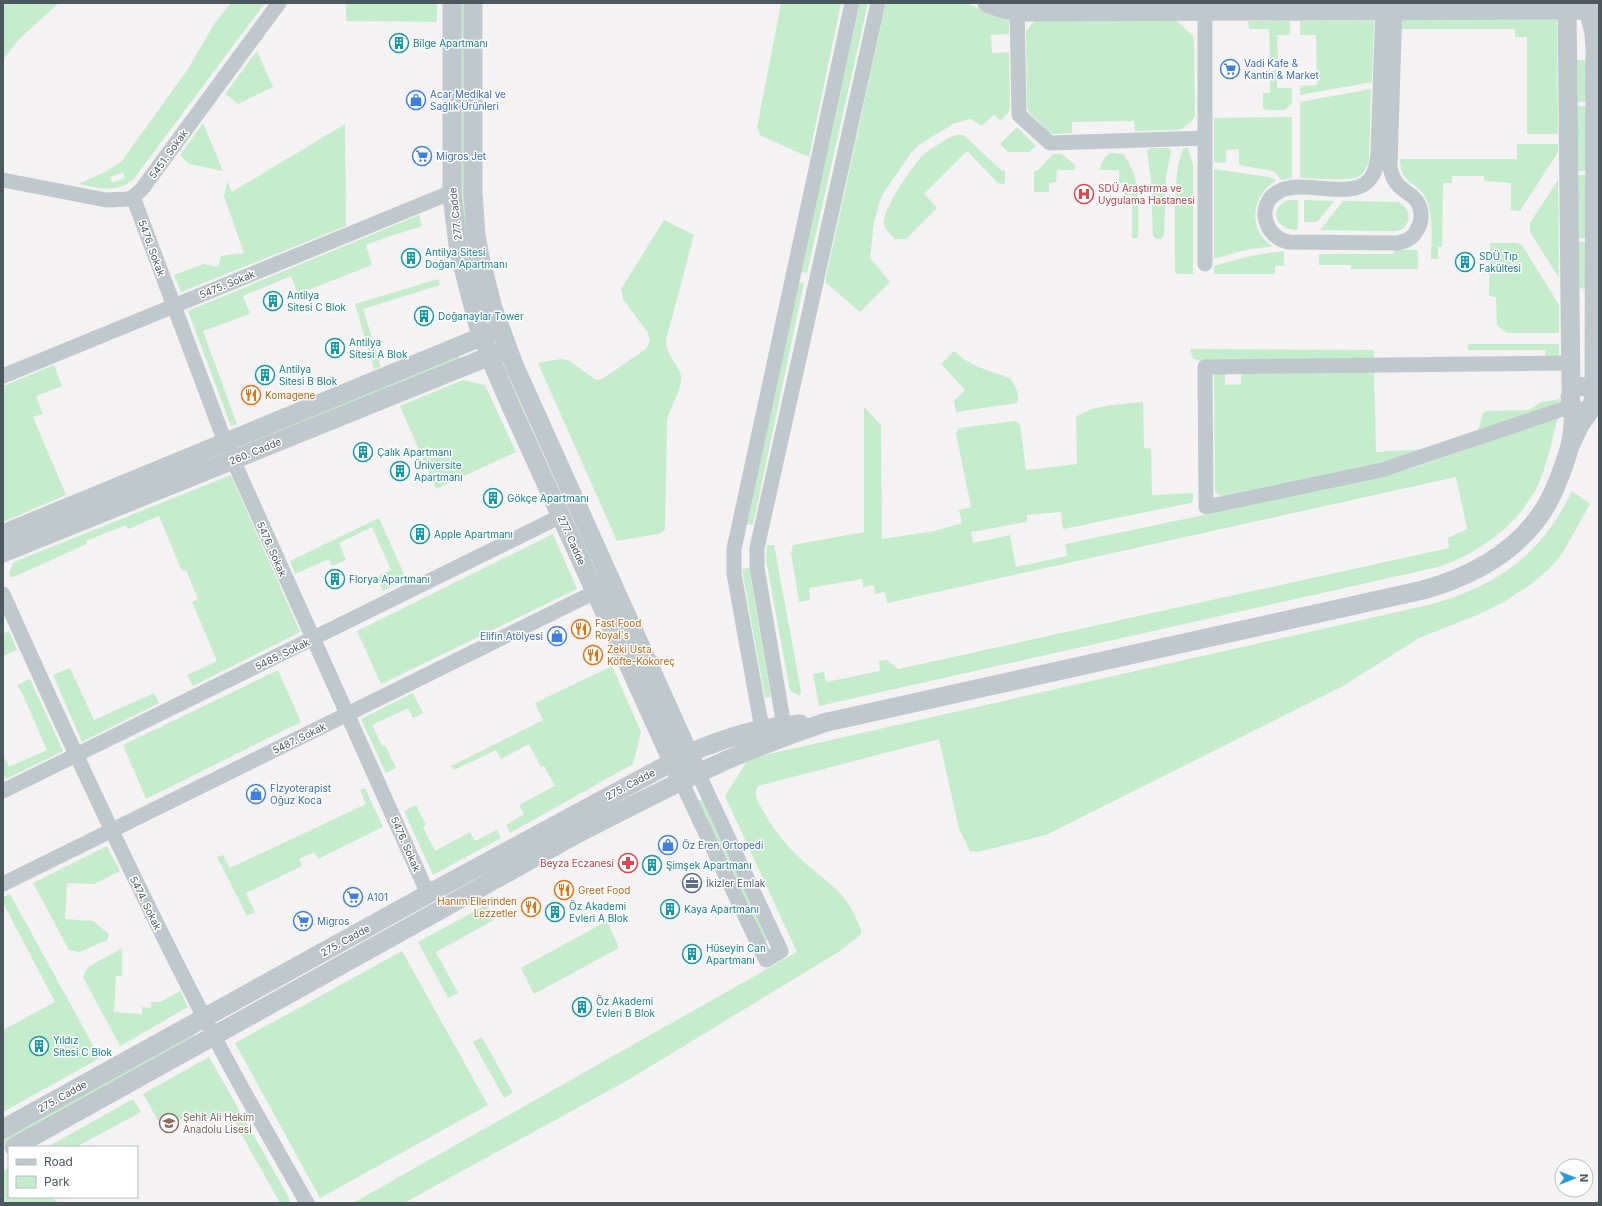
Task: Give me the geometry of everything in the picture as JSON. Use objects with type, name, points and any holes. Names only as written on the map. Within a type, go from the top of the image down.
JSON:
[{"type":"street","name":"5451. Sokak","points":[[133,197],[146,183],[279,3]]},
{"type":"street","name":"277. Cadde","points":[[452,3],[452,192],[459,252],[482,336],[489,356],[672,762],[766,960],[781,951],[698,773],[507,349],[500,329],[480,257],[474,214],[473,3]]},
{"type":"street","points":[[762,729],[734,574],[733,561],[735,541],[852,3]]},
{"type":"street","points":[[784,726],[756,558],[759,538],[878,3]]},
{"type":"street","points":[[823,723],[1446,584],[1466,576],[1503,554],[1521,539],[1535,522],[1547,505],[1557,485],[1570,446],[1580,425],[1595,401],[1595,49],[1591,7],[1017,7],[1003,9],[987,3]]},
{"type":"street","points":[[1567,6],[1570,363],[1571,400],[1574,423],[1570,446]]},
{"type":"street","points":[[1017,7],[1019,115],[1050,143],[1206,138]]},
{"type":"street","points":[[1203,7],[1206,138],[1206,264]]},
{"type":"street","points":[[1389,7],[1390,161],[1392,175],[1399,186],[1416,200],[1421,212],[1421,221],[1418,230],[1413,236],[1405,241],[1397,243],[1289,242],[1277,237],[1268,228],[1265,219],[1266,206],[1274,195],[1281,190],[1294,188],[1352,188],[1364,184],[1372,176],[1378,160],[1389,7]]},
{"type":"street","points":[[1568,50],[1595,49]]},
{"type":"street","points":[[1372,176],[1383,174],[1392,175]]},
{"type":"street","points":[[3,180],[99,200],[118,200],[133,197]]},
{"type":"street","name":"5475. Sokak","points":[[3,376],[452,192]]},
{"type":"street","name":"5476. Sokak","points":[[133,197],[232,460],[428,894]]},
{"type":"street","name":"260. Cadde","points":[[3,534],[500,329]]},
{"type":"street","points":[[1570,338],[1595,338]]},
{"type":"street","name":"260. Cadde","points":[[3,554],[507,349]]},
{"type":"street","points":[[1570,363],[1205,367],[1206,507],[1382,470],[1571,400],[1576,388],[1584,386],[1592,390],[1595,401]]},
{"type":"street","name":"5485. Sokak","points":[[3,791],[561,516]]},
{"type":"street","points":[[735,541],[759,538]]},
{"type":"street","name":"5487. Sokak","points":[[3,884],[595,592]]},
{"type":"street","name":"5474. Sokak","points":[[3,594],[111,831],[214,1036],[307,1203]]},
{"type":"street","name":"275. Cadde","points":[[3,1128],[428,894],[689,753],[730,736],[762,729],[823,723]]},
{"type":"street","name":"275. Cadde","points":[[16,1146],[575,835],[698,773],[752,750],[823,723]]},
{"type":"green space","points":[[3,3],[59,3],[19,39],[3,60]]},
{"type":"green space","points":[[231,3],[265,3],[133,180],[120,187],[113,188],[100,188],[78,184],[105,172],[121,162],[188,69],[214,24]],"holes":[[[123,172],[125,178],[112,183],[110,177]]]},
{"type":"green space","points":[[346,3],[437,3],[437,22],[346,21]]},
{"type":"green space","points":[[460,3],[464,3],[487,311],[469,260],[460,194]]},
{"type":"green space","points":[[781,3],[841,3],[809,157],[761,136],[757,128]]},
{"type":"green space","points":[[860,3],[868,3],[807,273],[801,272]]},
{"type":"green space","points":[[886,3],[967,3],[990,14],[1009,19],[1009,34],[991,35],[992,53],[1009,52],[1010,109],[1000,121],[994,114],[982,126],[970,119],[953,124],[919,145],[911,153],[884,192],[880,200],[874,222],[870,258],[890,282],[860,312],[825,282]]},
{"type":"green space","points":[[1035,20],[1177,21],[1193,36],[1194,40],[1194,118],[1185,127],[1178,130],[1135,131],[1134,121],[1072,122],[1072,133],[1053,134],[1049,132],[1029,112],[1027,108],[1026,31]]},
{"type":"green space","points":[[1402,20],[1557,20],[1558,134],[1527,134],[1527,37],[1515,37],[1515,29],[1402,29]]},
{"type":"green space","points":[[1248,21],[1290,21],[1290,35],[1277,35],[1278,61],[1270,62],[1269,29],[1249,29]]},
{"type":"green space","points":[[1300,21],[1374,21],[1372,82],[1300,95],[1300,86],[1317,85],[1316,35],[1300,35]]},
{"type":"green space","points":[[257,51],[273,87],[238,104],[225,94]]},
{"type":"green space","points":[[1578,60],[1588,60],[1589,102],[1575,102],[1574,62]]},
{"type":"green space","points":[[1277,70],[1277,88],[1292,88],[1292,103],[1285,110],[1266,110],[1263,108],[1263,93],[1270,93],[1270,71]]},
{"type":"green space","points":[[1371,89],[1369,160],[1363,172],[1357,177],[1345,179],[1300,178],[1300,102]]},
{"type":"green space","points":[[1575,106],[1589,106],[1590,171],[1575,171]]},
{"type":"green space","points":[[1292,117],[1292,178],[1281,180],[1273,171],[1239,165],[1239,149],[1226,150],[1226,163],[1214,162],[1214,118]]},
{"type":"green space","points":[[203,123],[223,171],[189,164],[180,155]]},
{"type":"green space","points":[[345,124],[346,226],[181,292],[174,275],[204,264],[218,267],[221,256],[244,253],[224,196],[227,181],[232,192]]},
{"type":"green space","points":[[1017,127],[1036,146],[1029,152],[1008,152],[1000,144]]},
{"type":"green space","points":[[963,135],[1001,170],[1005,171],[1005,183],[998,183],[967,151],[924,194],[937,208],[906,239],[895,239],[886,229],[884,218],[887,209],[898,189],[921,157],[936,145],[952,136]]},
{"type":"green space","points":[[1517,144],[1558,144],[1558,152],[1520,211],[1511,210],[1511,183],[1484,181],[1484,176],[1452,176],[1452,183],[1443,183],[1442,247],[1438,247],[1438,259],[1431,259],[1431,215],[1427,201],[1420,190],[1403,175],[1400,159],[1517,159]]},
{"type":"green space","points":[[1151,148],[1169,148],[1171,151],[1166,178],[1164,235],[1161,239],[1156,239],[1153,236],[1151,179],[1147,152]]},
{"type":"green space","points":[[1184,148],[1188,148],[1193,165],[1193,274],[1177,274],[1175,272],[1176,188],[1180,157]]},
{"type":"green space","points":[[1111,153],[1123,154],[1133,173],[1138,194],[1138,238],[1132,238],[1132,195],[1125,195],[1125,183],[1119,183],[1119,170],[1100,170],[1103,160]]},
{"type":"green space","points":[[1053,154],[1062,154],[1075,165],[1075,170],[1057,170],[1056,182],[1049,183],[1049,192],[1034,192],[1034,171],[1038,170]]},
{"type":"green space","points":[[1214,169],[1268,177],[1276,181],[1261,195],[1255,213],[1259,232],[1265,240],[1273,246],[1245,250],[1214,259]]},
{"type":"green space","points":[[1575,175],[1590,175],[1590,238],[1576,238]]},
{"type":"green space","points":[[1558,180],[1559,278],[1530,232],[1530,223]]},
{"type":"green space","points":[[1290,200],[1298,200],[1298,230],[1289,229],[1283,226],[1276,217],[1276,212],[1279,207],[1283,203]]},
{"type":"green space","points":[[1304,200],[1334,201],[1317,222],[1304,222]]},
{"type":"green space","points":[[1343,201],[1398,202],[1403,205],[1408,213],[1408,222],[1401,229],[1396,231],[1320,230]]},
{"type":"green space","points":[[419,215],[422,226],[366,245],[372,265],[298,294],[291,276],[243,296],[250,314],[203,331],[237,424],[231,426],[188,311]]},
{"type":"green space","points":[[664,220],[694,235],[666,340],[668,352],[680,371],[681,381],[667,420],[665,529],[658,534],[617,541],[538,363],[561,359],[568,360],[596,380],[602,379],[646,349],[650,341],[648,333],[623,299],[621,289]]},
{"type":"green space","points":[[1576,242],[1590,242],[1590,289],[1576,288]]},
{"type":"green space","points":[[1490,243],[1517,243],[1522,245],[1559,305],[1559,333],[1508,333],[1497,325],[1496,297],[1489,296]]},
{"type":"green space","points":[[1396,250],[1418,250],[1418,269],[1351,269],[1351,265],[1319,265],[1319,254],[1392,254]]},
{"type":"green space","points":[[1284,251],[1284,266],[1275,266],[1275,274],[1214,274],[1214,266],[1266,253]]},
{"type":"green space","points":[[438,279],[440,285],[363,309],[381,367],[374,369],[355,304]]},
{"type":"green space","points":[[799,282],[804,283],[753,525],[747,524]]},
{"type":"green space","points":[[1468,344],[1559,344],[1559,363],[1546,363],[1545,350],[1468,350]]},
{"type":"green space","points":[[1190,349],[1374,350],[1374,360],[1200,361],[1193,358]]},
{"type":"green space","points":[[954,351],[966,361],[1010,378],[1014,383],[1018,397],[1017,403],[956,412],[954,401],[965,390],[941,364]]},
{"type":"green space","points":[[458,353],[460,360],[252,445],[250,439]]},
{"type":"green space","points":[[54,365],[62,386],[36,396],[43,414],[33,417],[66,495],[3,522],[3,386]]},
{"type":"green space","points":[[1374,371],[1376,452],[1428,449],[1364,467],[1221,496],[1215,492],[1214,374],[1225,373],[1225,385],[1241,384],[1241,373]]},
{"type":"green space","points":[[463,380],[485,385],[516,452],[436,489],[400,406]]},
{"type":"green space","points":[[1560,399],[1559,404],[1478,432],[1483,413],[1486,411],[1528,410],[1542,402]]},
{"type":"green space","points":[[1143,402],[1144,448],[1151,449],[1152,495],[1193,493],[1193,500],[1191,503],[1063,529],[1061,512],[1027,515],[1027,522],[971,532],[973,543],[1010,535],[1016,567],[1067,556],[1065,544],[1376,479],[1417,467],[1558,417],[1543,474],[1535,491],[1526,504],[1516,517],[1493,538],[1467,555],[1453,562],[1438,567],[819,706],[813,674],[824,672],[826,682],[880,671],[879,661],[887,660],[898,669],[1449,548],[1448,538],[1467,529],[1456,477],[887,603],[885,592],[875,594],[874,585],[863,587],[862,579],[809,588],[810,600],[799,602],[791,553],[793,545],[864,532],[864,407],[881,425],[882,539],[935,531],[962,523],[959,510],[971,507],[956,433],[959,428],[1015,421],[1020,424],[1026,470],[1077,464],[1076,417],[1090,410],[1117,404]]},
{"type":"green space","points":[[231,475],[300,632],[193,686],[187,675],[217,661],[192,602],[198,599],[186,570],[182,571],[159,516],[128,529],[126,525],[86,541],[87,544],[11,578],[9,573],[14,562]]},
{"type":"green space","points":[[1572,491],[1590,504],[1562,554],[1548,570],[1530,585],[1502,603],[1477,615],[1419,638],[1343,686],[1046,835],[978,852],[970,851],[959,829],[939,739],[758,786],[756,795],[766,816],[774,828],[794,852],[845,899],[861,929],[861,934],[840,951],[628,1080],[404,1203],[353,1203],[797,952],[725,796],[747,761],[751,758],[1428,605],[1475,588],[1495,578],[1514,565],[1531,551],[1546,534],[1560,514]]},
{"type":"green space","points":[[379,518],[406,579],[383,591],[377,577],[391,570],[372,527],[339,543],[346,560],[332,566],[329,559],[295,574],[290,561]]},
{"type":"green space","points":[[553,534],[577,589],[381,684],[357,631]]},
{"type":"green space","points":[[767,545],[774,545],[801,691],[800,696],[790,691],[766,560]]},
{"type":"green space","points":[[749,568],[771,697],[765,698],[742,569]]},
{"type":"green space","points":[[9,631],[17,650],[3,656],[3,634]]},
{"type":"green space","points":[[612,666],[641,732],[633,764],[510,833],[506,825],[524,814],[519,805],[555,786],[544,766],[541,767],[529,744],[501,759],[496,750],[454,770],[451,766],[543,720],[535,703]]},
{"type":"green space","points":[[70,668],[94,720],[154,693],[159,703],[82,742],[53,675]]},
{"type":"green space","points":[[278,670],[301,722],[146,799],[123,745]]},
{"type":"green space","points":[[30,679],[63,751],[6,779],[3,772],[3,754],[9,767],[47,750],[17,685]]},
{"type":"green space","points":[[413,693],[423,713],[413,718],[408,708],[372,725],[382,746],[385,745],[396,768],[386,773],[361,719]]},
{"type":"green space","points":[[365,788],[383,827],[318,859],[314,852],[299,859],[302,866],[246,893],[255,912],[247,916],[217,857],[223,855],[230,868],[366,804],[360,790]]},
{"type":"green space","points":[[703,798],[768,940],[763,942],[698,801]]},
{"type":"green space","points":[[416,805],[426,825],[423,827],[435,851],[470,832],[475,841],[497,830],[501,838],[433,875],[404,811]]},
{"type":"green space","points":[[107,846],[120,871],[94,884],[67,883],[65,919],[93,921],[109,934],[107,940],[80,952],[69,950],[33,883]]},
{"type":"green space","points":[[10,894],[100,1058],[3,1112],[3,1030],[55,1002],[3,903],[3,897]]},
{"type":"green space","points":[[486,905],[494,920],[436,952],[458,993],[448,998],[418,942]]},
{"type":"green space","points":[[607,921],[619,948],[534,994],[521,968]]},
{"type":"green space","points":[[122,948],[122,976],[116,976],[114,1012],[142,1014],[142,1007],[151,1008],[151,1002],[160,1002],[180,991],[188,1007],[120,1046],[83,977],[88,967]]},
{"type":"green space","points":[[402,951],[488,1105],[320,1198],[235,1043]]},
{"type":"green space","points":[[193,1031],[196,1037],[3,1145],[3,1137]]},
{"type":"green space","points":[[482,1037],[513,1093],[504,1098],[473,1042]]},
{"type":"green space","points":[[209,1057],[287,1194],[290,1203],[280,1203],[230,1114],[216,1122],[213,1116],[199,1124],[193,1113],[163,1129],[143,1094]]},
{"type":"green space","points":[[133,1099],[141,1112],[78,1146],[49,1146]]},
{"type":"green space","points":[[8,1168],[8,1198],[54,1198],[57,1203],[3,1203],[3,1171]]},
{"type":"place","name":"Bilge Apartmanı","points":[[399,43]]},
{"type":"place","name":"Vadi Kafe & Kantin & Market","points":[[1230,69]]},
{"type":"place","name":"Acar Medikal ve Sağlık Ürünleri","points":[[416,100]]},
{"type":"place","name":"Migros Jet","points":[[422,156]]},
{"type":"place","name":"SDÜ Araştırma ve Uygulama Hastanesi","points":[[1084,194]]},
{"type":"place","name":"Antilya Sitesi Doğan Apartmanı","points":[[411,258]]},
{"type":"place","name":"SDÜ Tıp Fakültesi","points":[[1465,262]]},
{"type":"place","name":"Antilya Sitesi C Blok","points":[[273,301]]},
{"type":"place","name":"Doğanaylar Tower","points":[[424,316]]},
{"type":"place","name":"Antilya Sitesi A Blok","points":[[335,348]]},
{"type":"place","name":"Antilya Sitesi B Blok","points":[[265,375]]},
{"type":"place","name":"Komagene","points":[[251,395]]},
{"type":"place","name":"Çalık Apartmanı","points":[[363,452]]},
{"type":"place","name":"Üniversite Apartmanı","points":[[400,471]]},
{"type":"place","name":"Gökçe Apartmanı","points":[[493,498]]},
{"type":"place","name":"Apple Apartmanı","points":[[420,534]]},
{"type":"place","name":"Florya Apartmanı","points":[[335,579]]},
{"type":"place","name":"Fast Food Royal's","points":[[581,629]]},
{"type":"place","name":"Elifin Atölyesi","points":[[557,636]]},
{"type":"place","name":"Zeki Usta Köfte-Kokoreç","points":[[593,655]]},
{"type":"place","name":"Fİzyoterapist Oğuz Koca","points":[[256,794]]},
{"type":"place","name":"Öz Eren Ortopedi","points":[[668,845]]},
{"type":"place","name":"Beyza Eczanesi","points":[[628,863]]},
{"type":"place","name":"Şimşek Apartmanı","points":[[652,865]]},
{"type":"place","name":"İkizler Emlak","points":[[692,883]]},
{"type":"place","name":"Greet Food","points":[[564,890]]},
{"type":"place","name":"A101","points":[[353,897]]},
{"type":"place","name":"Hanım Ellerinden Lezzetler","points":[[531,907]]},
{"type":"place","name":"Kaya Apartmanı","points":[[670,909]]},
{"type":"place","name":"Öz Akademi Evleri A Blok","points":[[555,912]]},
{"type":"place","name":"Migros","points":[[303,921]]},
{"type":"place","name":"Hüseyin Can Apartmanı","points":[[692,954]]},
{"type":"place","name":"Öz Akademi Evleri B Blok","points":[[582,1007]]},
{"type":"place","name":"Yıldız Sitesi C Blok","points":[[39,1046]]},
{"type":"place","name":"Şehit Ali Hekim Anadolu Lisesi","points":[[169,1123]]}]
